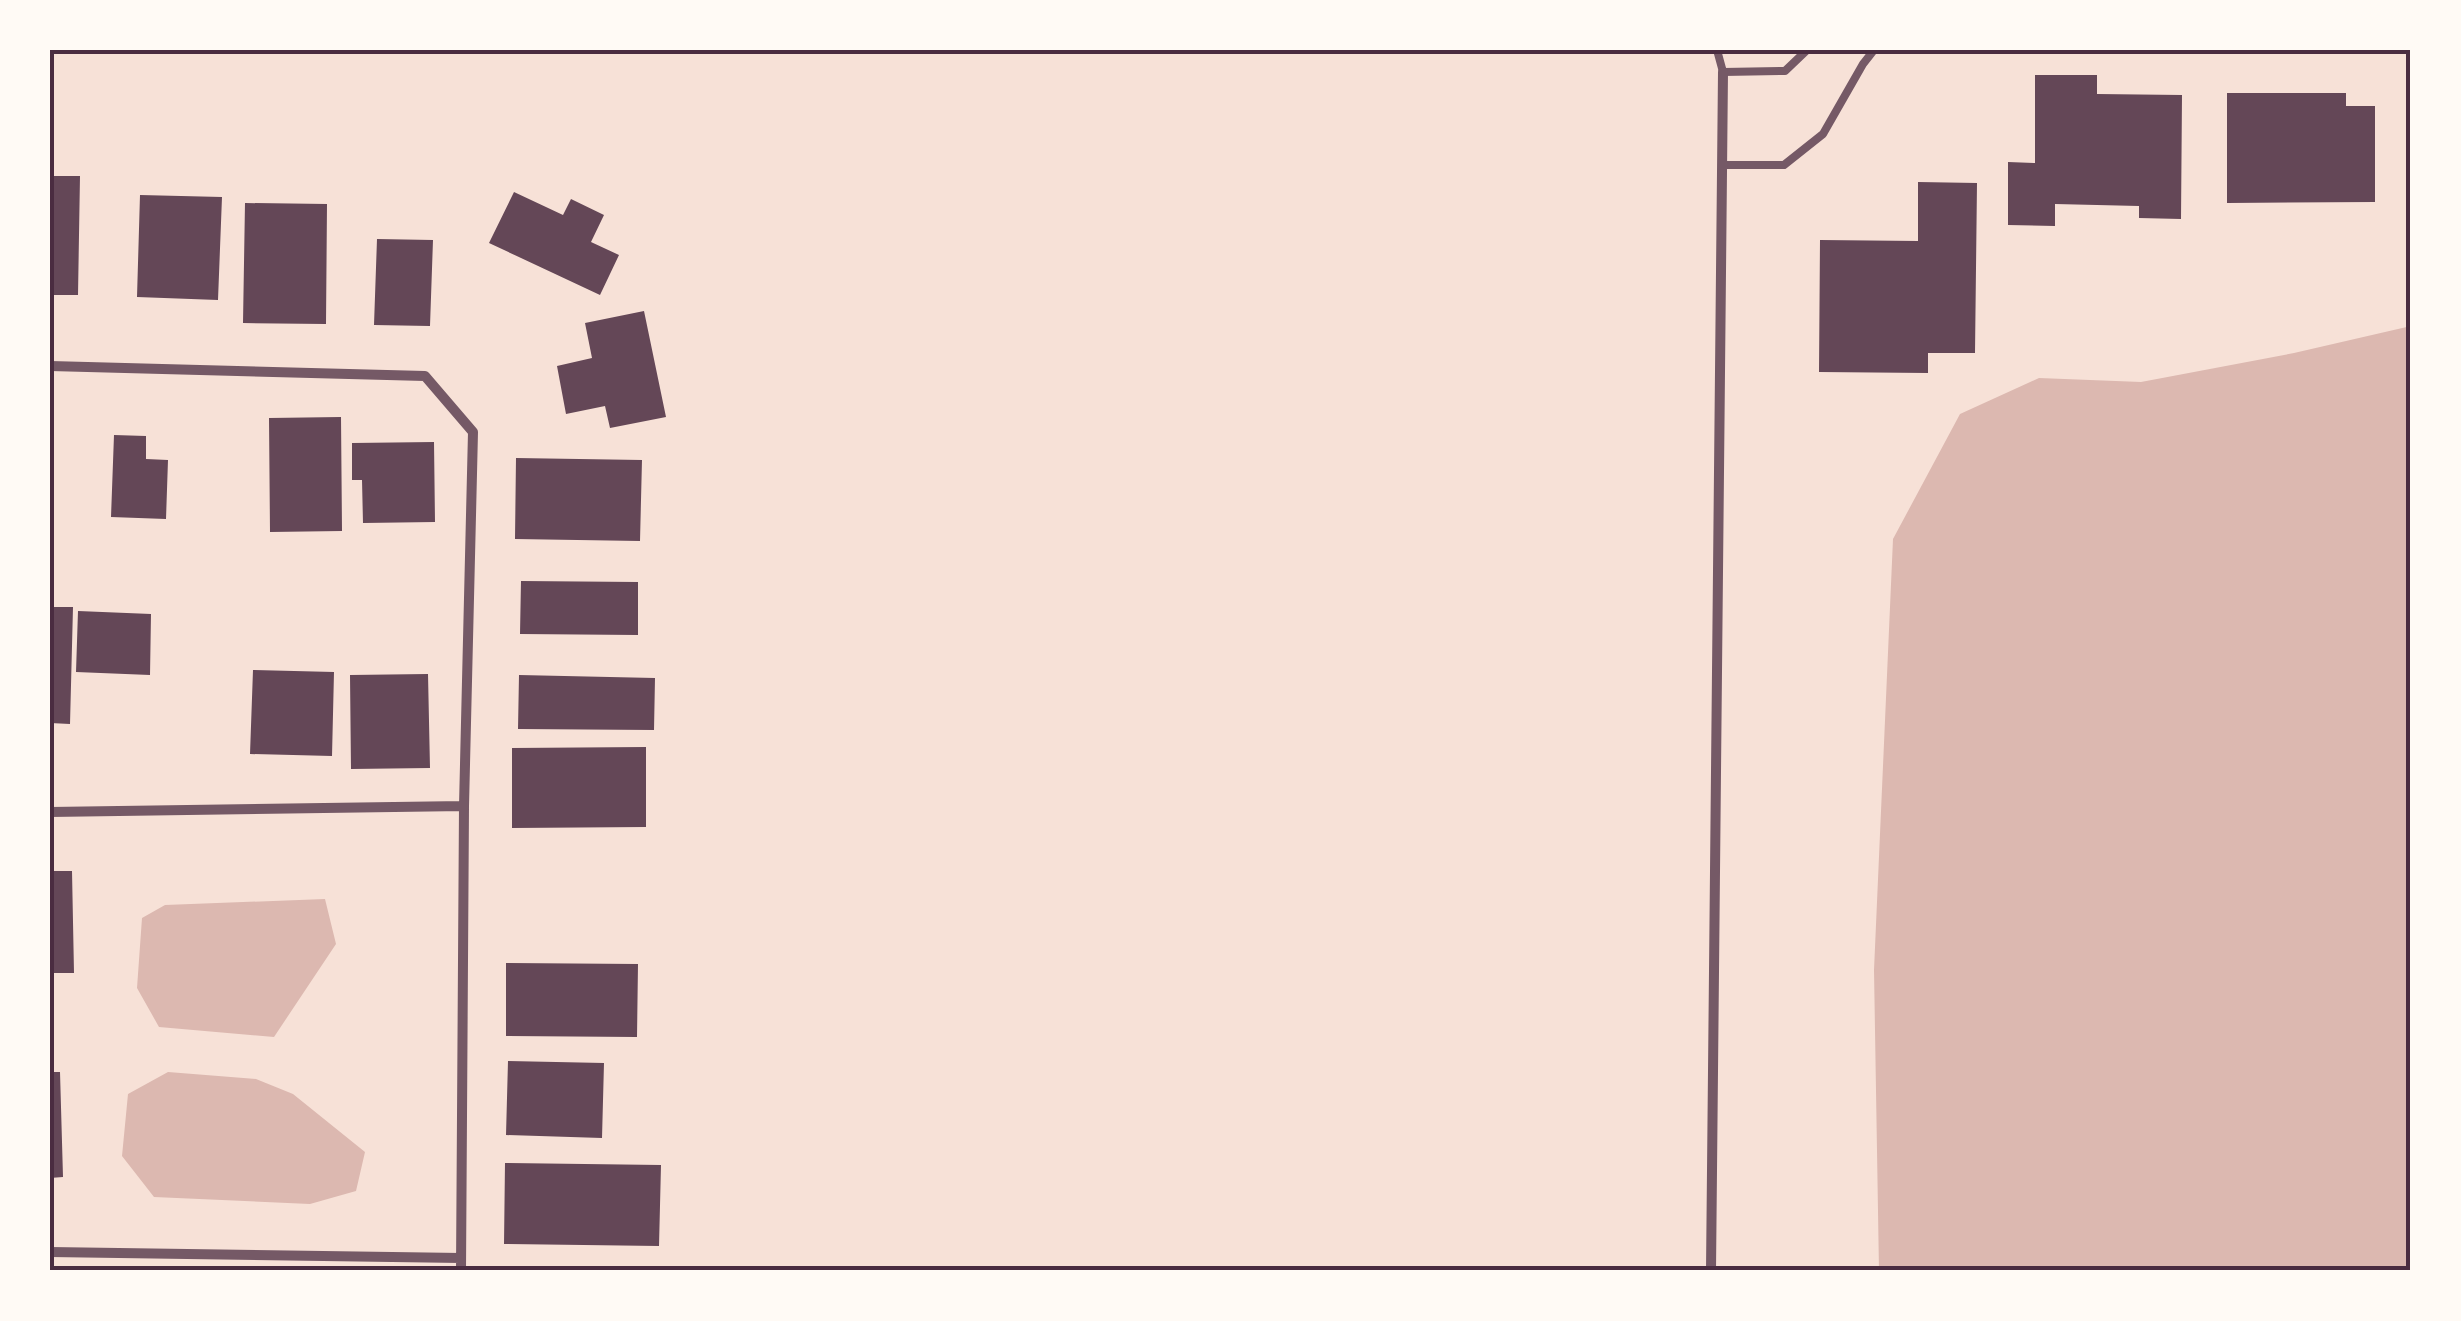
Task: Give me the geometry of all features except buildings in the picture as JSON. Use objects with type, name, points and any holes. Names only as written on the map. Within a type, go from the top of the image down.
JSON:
[{"type":"street","points":[[1711,1271],[1723,72]]},
{"type":"street","points":[[50,366],[425,376],[473,432],[464,806],[460,1271]]},
{"type":"street","points":[[50,812],[464,806]]},
{"type":"street","points":[[50,1252],[460,1258]]},
{"type":"lane","points":[[1717,50],[1723,72],[1785,71],[1807,50]]},
{"type":"lane","points":[[1722,165],[1784,165],[1824,134],[1874,50]]},
{"type":"shaded area","points":[[2411,326],[2411,1271],[1879,1271],[1874,970],[1893,539],[1960,414],[2039,378],[2141,382]]},
{"type":"shaded area","points":[[325,899],[336,944],[274,1037],[159,1027],[137,988],[142,918],[165,905]]},
{"type":"shaded area","points":[[168,1072],[256,1079],[293,1094],[365,1152],[356,1191],[310,1204],[154,1197],[122,1156],[128,1094]]}]
